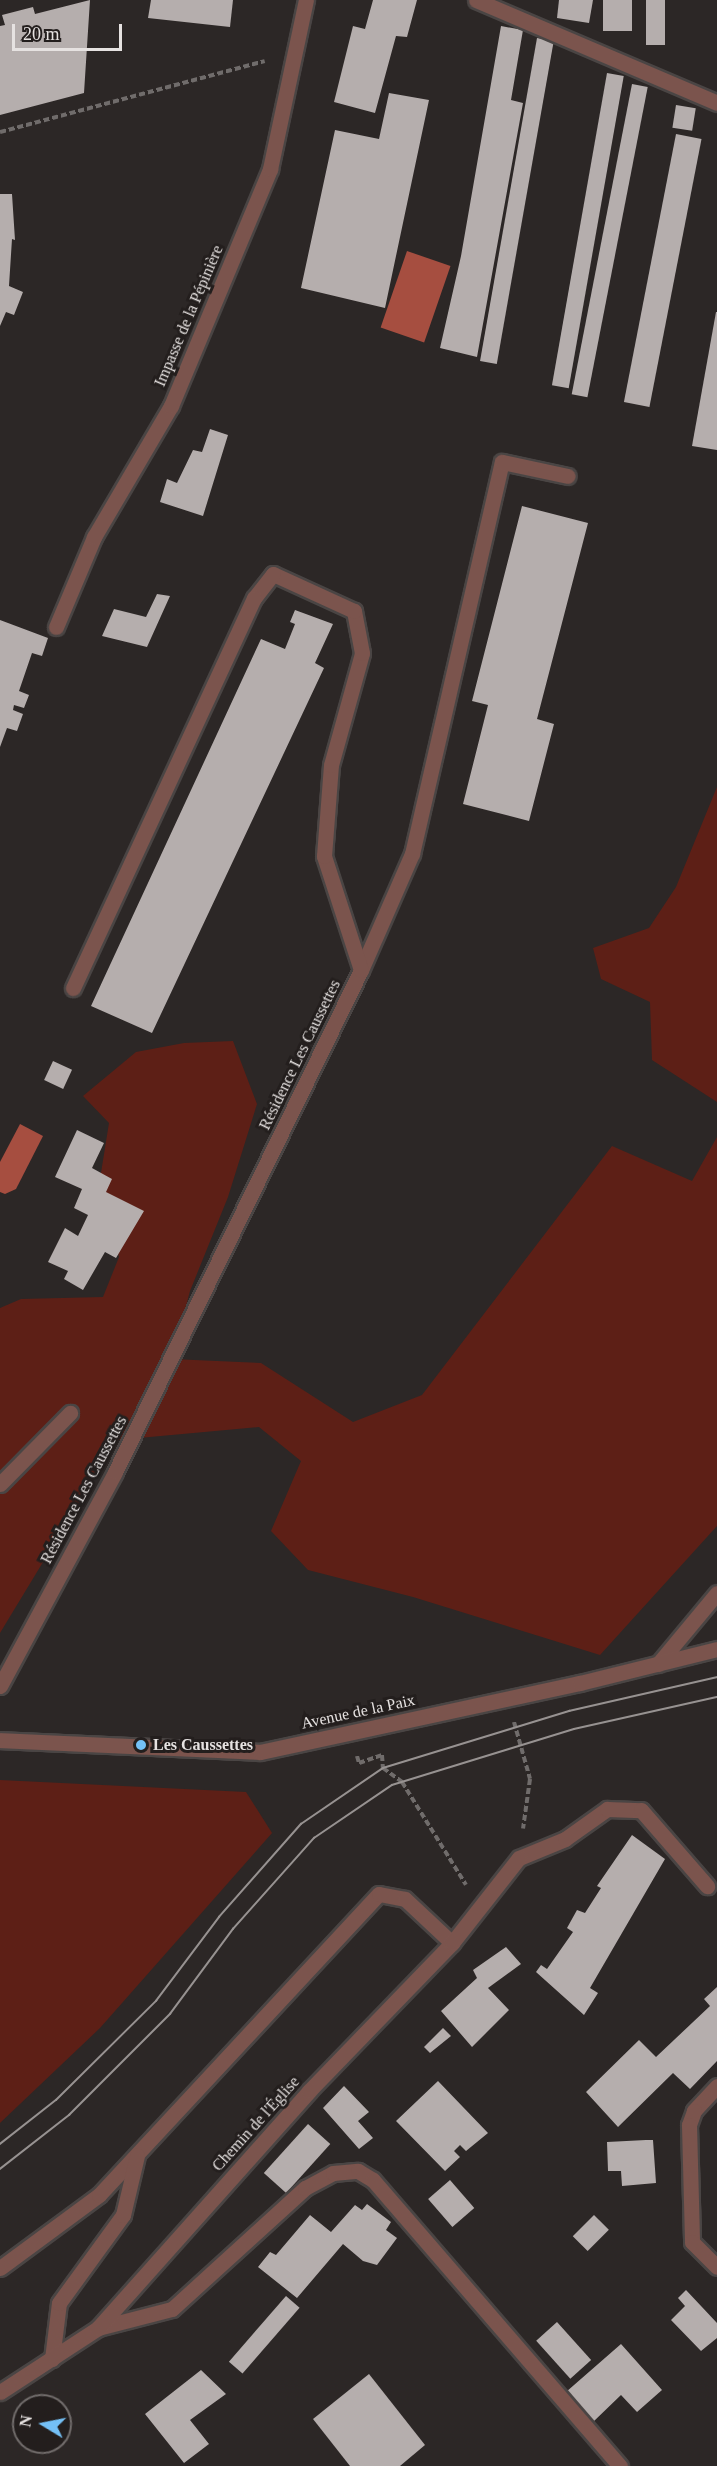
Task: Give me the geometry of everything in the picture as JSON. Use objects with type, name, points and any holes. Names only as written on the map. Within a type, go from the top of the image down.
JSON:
[{"type":"street","name":"Impasse de la Pépinière","points":[[56,627],[94,537],[171,406],[270,169],[306,0]]},
{"type":"street","points":[[476,0],[717,103]]},
{"type":"street","points":[[361,970],[412,854],[502,462],[568,476]]},
{"type":"street","name":"Résidence Les Caussettes","points":[[0,1686],[115,1472],[361,970],[324,856],[331,765],[362,653],[354,611],[273,574],[254,598],[73,988]]},
{"type":"street","points":[[0,1484],[70,1413]]},
{"type":"street","points":[[658,1664],[717,1593]]},
{"type":"street","name":"Avenue de la Paix","points":[[0,1740],[260,1752],[658,1664],[717,1648]]},
{"type":"street","points":[[519,1858],[565,1839],[607,1809],[641,1810],[707,1886]]},
{"type":"street","name":"Chemin de l'Église","points":[[0,2392],[98,2328],[309,2091],[452,1943],[519,1858]]},
{"type":"street","points":[[0,2268],[99,2195],[379,1894],[405,1899],[452,1943]]},
{"type":"street","points":[[717,2086],[694,2111],[689,2125],[692,2242],[717,2267]]},
{"type":"street","points":[[52,2359],[58,2303],[123,2215],[138,2153]]},
{"type":"street","points":[[98,2328],[172,2309],[305,2188],[333,2173],[358,2171],[373,2180],[620,2466]]},
{"type":"path","points":[[0,132],[267,60]]},
{"type":"path","points":[[507,1698],[530,1779],[519,1858]]},
{"type":"shaded area","points":[[407,251],[450,266],[424,343],[381,328]]},
{"type":"shaded area","points":[[717,787],[717,1102],[652,1060],[650,1002],[601,979],[593,948],[649,928],[676,887]]},
{"type":"shaded area","points":[[233,1041],[257,1104],[228,1197],[190,1291],[172,1359],[261,1363],[353,1422],[422,1395],[612,1146],[692,1181],[717,1137],[717,1526],[600,1655],[413,1597],[308,1570],[271,1531],[301,1461],[259,1427],[117,1440],[0,1633],[0,1308],[21,1299],[103,1297],[119,1257],[100,1179],[109,1123],[83,1096],[136,1052],[184,1043]]},
{"type":"shaded area","points":[[20,1124],[43,1136],[16,1189],[5,1194],[0,1192],[0,1162]]},
{"type":"shaded area","points":[[0,1780],[246,1792],[272,1833],[100,2028],[0,2123]]},
{"type":"building","points":[[90,0],[84,93],[0,115],[0,26],[5,25],[2,15],[33,7],[35,14]]},
{"type":"building","points":[[151,0],[233,0],[230,27],[148,18]]},
{"type":"building","points":[[373,0],[417,0],[407,37],[396,36],[375,113],[334,102],[353,26],[365,29]]},
{"type":"building","points":[[559,0],[593,0],[589,23],[557,18]]},
{"type":"building","points":[[603,0],[632,0],[632,31],[603,31]]},
{"type":"building","points":[[646,0],[665,0],[665,45],[646,45]]},
{"type":"building","points":[[501,26],[523,30],[511,100],[523,103],[477,357],[440,348],[461,256]]},
{"type":"building","points":[[537,38],[554,41],[497,364],[480,361]]},
{"type":"building","points":[[607,73],[624,76],[569,388],[552,385]]},
{"type":"building","points":[[632,84],[648,87],[587,397],[572,394]]},
{"type":"building","points":[[389,93],[429,100],[385,308],[301,288],[335,130],[379,139]]},
{"type":"building","points":[[676,105],[696,108],[692,131],[672,128]]},
{"type":"building","points":[[676,134],[702,139],[649,407],[624,402]]},
{"type":"building","points":[[0,194],[12,194],[15,240],[12,239],[9,286],[23,292],[14,315],[6,312],[0,326]]},
{"type":"building","points":[[717,312],[717,450],[692,446]]},
{"type":"building","points":[[210,429],[228,435],[203,516],[160,502],[167,479],[177,483],[193,450],[202,452]]},
{"type":"building","points":[[522,506],[588,523],[537,719],[554,724],[529,821],[463,804],[488,705],[472,701]]},
{"type":"building","points":[[157,594],[170,596],[147,647],[102,636],[114,609],[146,617]]},
{"type":"building","points":[[295,610],[333,624],[315,663],[324,668],[152,1033],[91,1006],[261,639],[285,649],[295,624],[290,622]]},
{"type":"building","points":[[0,620],[48,638],[42,656],[32,653],[19,691],[29,695],[24,708],[14,705],[13,710],[23,714],[17,731],[7,728],[0,747]]},
{"type":"building","points":[[53,1061],[72,1070],[63,1089],[44,1080]]},
{"type":"building","points":[[77,1130],[104,1143],[92,1168],[112,1179],[106,1192],[144,1211],[116,1258],[105,1252],[83,1290],[64,1279],[68,1271],[48,1262],[65,1228],[78,1236],[88,1215],[74,1208],[82,1189],[55,1177]]},
{"type":"building","points":[[632,1835],[665,1859],[590,1988],[598,1993],[584,2015],[536,1972],[541,1965],[547,1969],[573,1932],[567,1928],[577,1910],[585,1913],[601,1888],[597,1886]]},
{"type":"building","points":[[506,1947],[521,1964],[488,1988],[509,2010],[472,2047],[441,2011],[477,1978],[473,1970]]},
{"type":"building","points":[[717,1987],[717,2061],[690,2089],[673,2073],[618,2127],[586,2092],[639,2040],[656,2057],[710,2006],[704,1999]]},
{"type":"building","points":[[443,2028],[451,2036],[430,2053],[424,2047]]},
{"type":"building","points":[[438,2081],[488,2133],[466,2151],[460,2145],[454,2151],[460,2157],[445,2171],[396,2121]]},
{"type":"building","points":[[344,2086],[369,2112],[358,2121],[373,2138],[359,2149],[323,2108]]},
{"type":"building","points":[[308,2124],[330,2144],[286,2193],[264,2173]]},
{"type":"building","points":[[653,2140],[656,2183],[622,2186],[621,2171],[608,2171],[607,2142]]},
{"type":"building","points":[[450,2180],[474,2208],[452,2227],[428,2199]]},
{"type":"building","points":[[367,2204],[391,2222],[386,2230],[397,2238],[377,2265],[363,2261],[343,2244],[297,2298],[258,2267],[270,2252],[276,2255],[310,2215],[331,2232],[355,2205],[362,2210]]},
{"type":"building","points":[[594,2215],[609,2230],[588,2251],[573,2236]]},
{"type":"building","points":[[686,2290],[717,2323],[717,2338],[701,2351],[671,2320],[685,2306],[678,2298]]},
{"type":"building","points":[[286,2296],[300,2308],[243,2373],[229,2362]]},
{"type":"building","points":[[557,2322],[591,2360],[570,2379],[536,2341]]},
{"type":"building","points":[[621,2344],[662,2390],[637,2412],[621,2395],[593,2422],[566,2392]]},
{"type":"building","points":[[201,2370],[226,2394],[190,2420],[209,2444],[184,2463],[145,2414]]},
{"type":"building","points":[[369,2374],[425,2445],[400,2466],[350,2466],[313,2419]]},
{"type":"tram line","points":[[0,2144],[56,2100],[156,2001],[219,1917],[301,1824],[383,1768],[569,1711],[717,1677]]},
{"type":"tram line","points":[[0,2169],[69,2115],[170,2014],[233,1929],[314,1838],[392,1785],[574,1729],[717,1697]]},
{"type":"place","name":"Les Caussettes","points":[[141,1745]]}]
